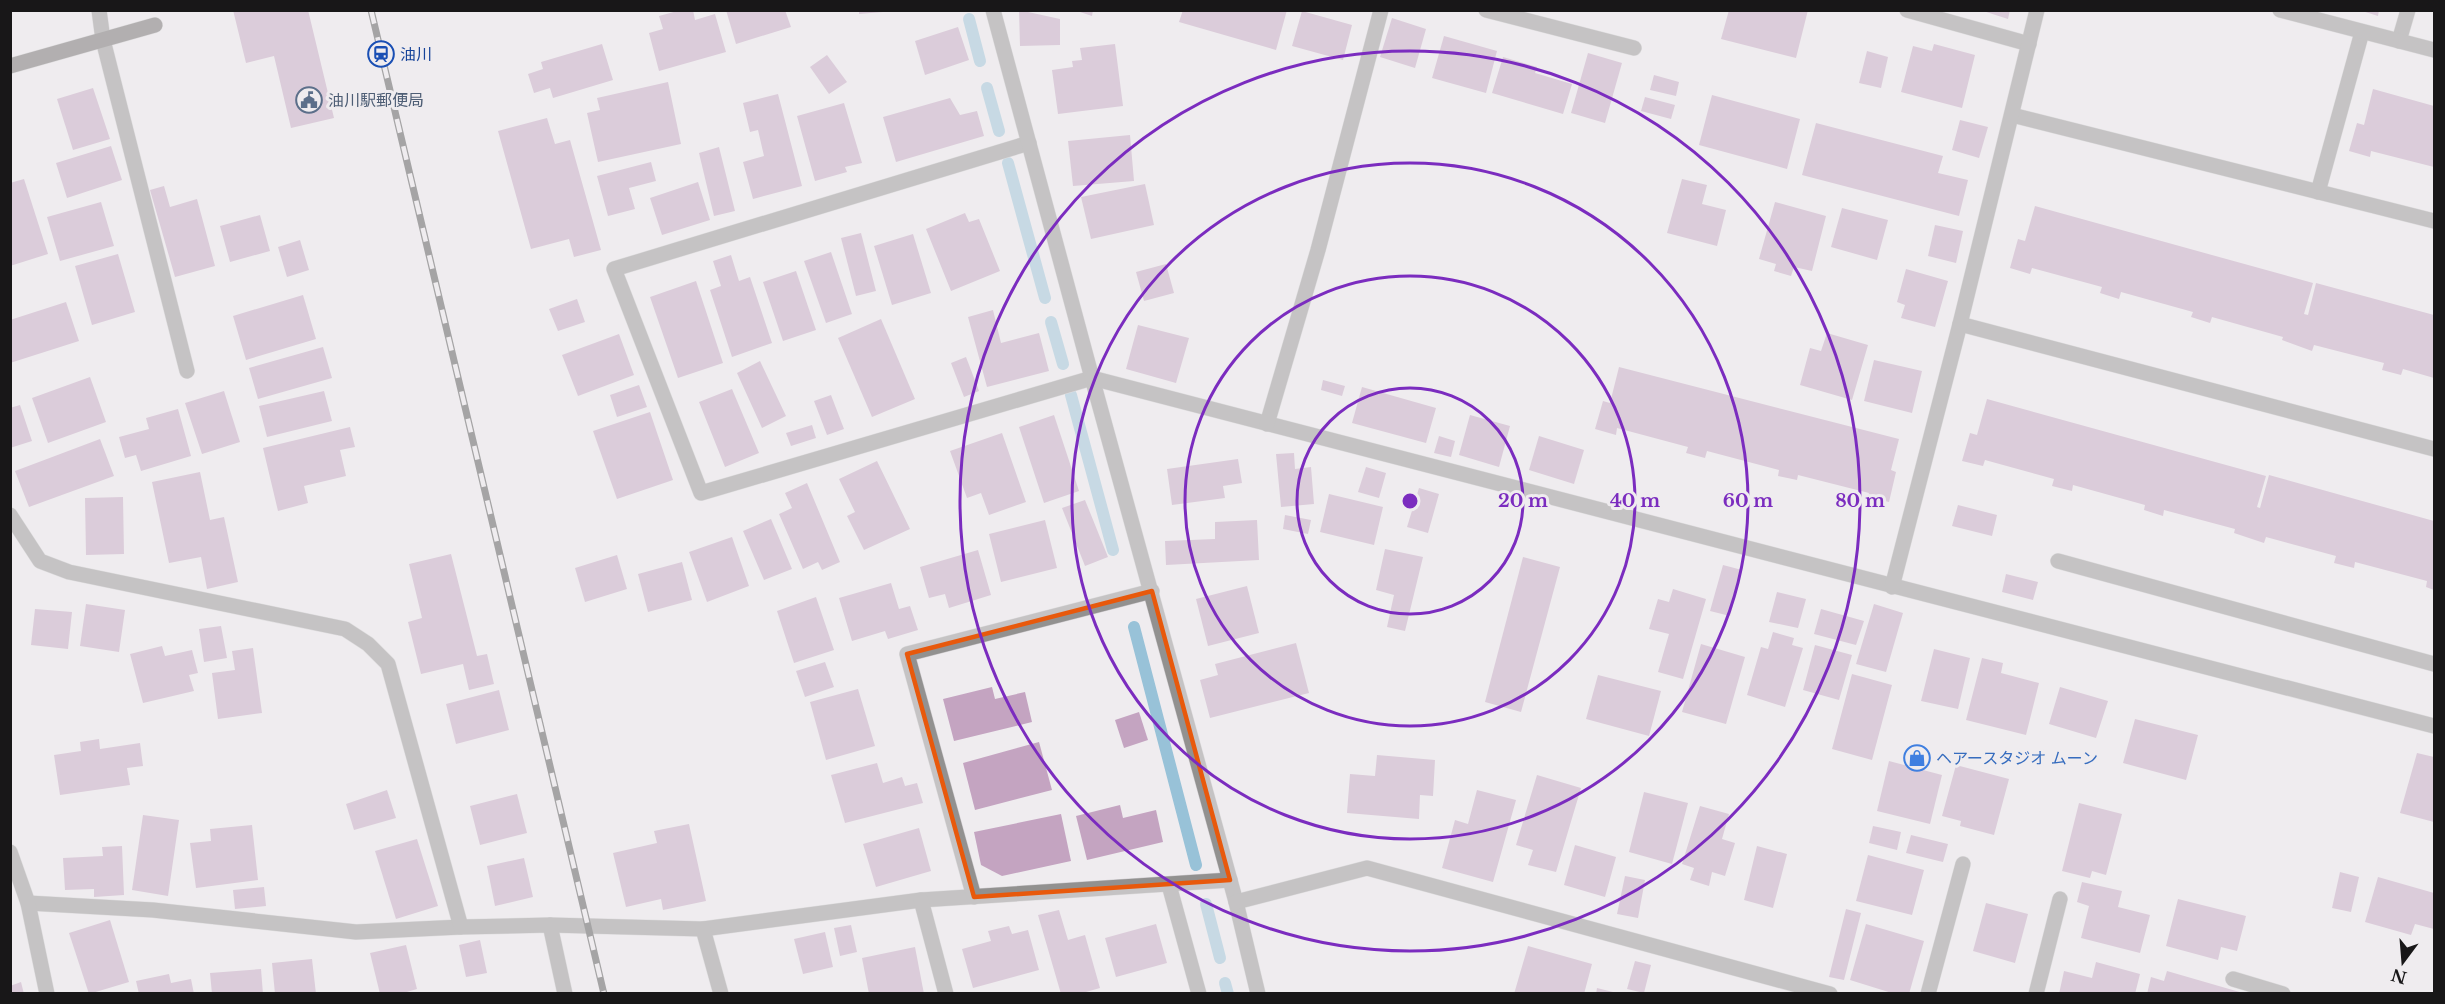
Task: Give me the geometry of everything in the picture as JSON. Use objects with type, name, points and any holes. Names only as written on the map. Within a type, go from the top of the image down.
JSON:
[{"type":"street","points":[[99,10],[103,40],[187,371]]},
{"type":"street","points":[[993,10],[1236,902],[1258,993]]},
{"type":"street","points":[[1267,424],[1318,250],[1381,10]]},
{"type":"street","points":[[1486,10],[1634,48]]},
{"type":"street","points":[[1907,10],[2029,44]]},
{"type":"street","points":[[1892,587],[1960,324],[2037,10]]},
{"type":"street","points":[[2280,10],[2434,50]]},
{"type":"street","points":[[2399,41],[2408,10]]},
{"type":"street","points":[[10,66],[155,25]]},
{"type":"street","points":[[2318,192],[2362,32]]},
{"type":"street","points":[[2012,115],[2434,221]]},
{"type":"street","points":[[1029,143],[614,269],[701,493],[1092,378],[2434,726]]},
{"type":"street","points":[[1960,324],[2434,449]]},
{"type":"street","points":[[10,515],[40,561],[69,572],[345,629],[368,644],[388,664],[461,927]]},
{"type":"street","points":[[2058,561],[2434,664]]},
{"type":"street","points":[[974,897],[907,654],[1152,591]]},
{"type":"street","points":[[10,852],[28,903],[47,993]]},
{"type":"street","points":[[1928,993],[1963,864]]},
{"type":"street","points":[[1236,902],[1367,868],[1830,993]]},
{"type":"street","points":[[28,903],[153,910],[356,932],[550,925],[703,929],[921,900],[1230,880]]},
{"type":"street","points":[[1168,885],[1199,993]]},
{"type":"street","points":[[2036,993],[2060,899]]},
{"type":"street","points":[[921,900],[946,993]]},
{"type":"street","points":[[550,925],[565,993]]},
{"type":"street","points":[[703,929],[721,993]]},
{"type":"street","points":[[2233,979],[2283,993]]},
{"type":"highlighted area","points":[[1152,591],[1230,880],[974,897],[907,654]]},
{"type":"building","points":[[233,10],[308,10],[334,118],[291,128],[274,56],[246,63]]},
{"type":"building","points":[[681,10],[693,10],[695,20],[715,14],[726,52],[659,71],[649,33],[663,29],[659,16]]},
{"type":"building","points":[[726,10],[785,10],[791,27],[736,44]]},
{"type":"building","points":[[859,10],[883,10],[883,12],[859,14]]},
{"type":"building","points":[[1019,10],[1060,19],[1060,45],[1020,46]]},
{"type":"building","points":[[1074,10],[1093,10],[1092,16]]},
{"type":"building","points":[[1183,10],[1287,10],[1276,50],[1179,22]]},
{"type":"building","points":[[1729,10],[1808,10],[1796,58],[1721,39]]},
{"type":"building","points":[[1980,10],[2010,10],[2008,19]]},
{"type":"building","points":[[2359,10],[2379,10],[2378,16]]},
{"type":"building","points":[[1302,11],[1352,25],[1343,60],[1292,46]]},
{"type":"building","points":[[1392,18],[1426,29],[1415,68],[1380,57]]},
{"type":"building","points":[[958,27],[969,60],[925,75],[915,41]]},
{"type":"building","points":[[1444,36],[1497,51],[1486,93],[1432,78]]},
{"type":"building","points":[[602,44],[613,80],[553,98],[550,88],[534,93],[528,74],[543,69],[541,62]]},
{"type":"building","points":[[1115,44],[1123,106],[1058,114],[1052,70],[1073,67],[1072,61],[1082,60],[1080,48]]},
{"type":"building","points":[[1934,44],[1975,55],[1962,108],[1901,92],[1913,46],[1932,51]]},
{"type":"building","points":[[1867,51],[1888,57],[1881,88],[1859,83]]},
{"type":"building","points":[[1588,53],[1622,63],[1605,123],[1571,113]]},
{"type":"building","points":[[827,55],[847,82],[829,94],[810,67]]},
{"type":"building","points":[[1503,57],[1537,67],[1535,73],[1572,84],[1563,114],[1492,93]]},
{"type":"building","points":[[1654,75],[1679,82],[1676,96],[1650,90]]},
{"type":"building","points":[[668,82],[681,144],[598,162],[587,113],[600,110],[597,98]]},
{"type":"building","points":[[93,88],[110,139],[73,150],[57,99]]},
{"type":"building","points":[[2373,89],[2434,106],[2434,167],[2371,151],[2370,157],[2349,151],[2357,123],[2364,125]]},
{"type":"building","points":[[778,94],[802,186],[753,199],[743,162],[764,156],[758,130],[750,132],[743,103]]},
{"type":"building","points":[[1712,95],[1800,119],[1787,169],[1699,145]]},
{"type":"building","points":[[1645,97],[1675,105],[1671,119],[1641,111]]},
{"type":"building","points":[[950,98],[960,115],[977,111],[984,136],[896,162],[883,117]]},
{"type":"building","points":[[844,103],[862,163],[845,167],[847,172],[815,181],[797,116]]},
{"type":"building","points":[[547,118],[555,144],[570,140],[601,250],[574,257],[569,239],[531,249],[498,131]]},
{"type":"building","points":[[1960,120],[1988,127],[1979,158],[1952,150]]},
{"type":"building","points":[[1816,123],[1943,156],[1938,173],[1968,180],[1959,216],[1802,175]]},
{"type":"building","points":[[1130,135],[1134,181],[1073,186],[1068,141]]},
{"type":"building","points":[[111,146],[122,180],[67,198],[56,163]]},
{"type":"building","points":[[719,147],[735,211],[714,216],[699,153]]},
{"type":"building","points":[[651,162],[656,181],[629,188],[635,209],[608,216],[597,176]]},
{"type":"building","points":[[24,179],[48,254],[10,266],[10,183]]},
{"type":"building","points":[[1682,179],[1707,185],[1702,204],[1726,210],[1717,246],[1667,233]]},
{"type":"building","points":[[698,182],[710,220],[662,235],[650,198]]},
{"type":"building","points":[[1145,184],[1154,225],[1091,239],[1081,197]]},
{"type":"building","points":[[164,186],[170,207],[197,199],[215,266],[175,277],[150,190]]},
{"type":"building","points":[[101,202],[114,246],[60,261],[47,217]]},
{"type":"building","points":[[1775,202],[1826,216],[1812,271],[1794,267],[1791,276],[1774,271],[1776,264],[1759,259]]},
{"type":"building","points":[[2035,206],[2313,283],[2304,314],[2308,315],[2316,283],[2434,315],[2434,378],[2403,369],[2401,375],[2382,370],[2384,363],[2314,345],[2312,351],[2282,340],[2283,337],[2212,317],[2210,323],[2191,317],[2193,312],[2121,292],[2119,299],[2100,293],[2102,287],[2032,268],[2030,274],[2010,268],[2018,239],[2025,241]]},
{"type":"building","points":[[1842,208],[1888,220],[1877,260],[1831,247]]},
{"type":"building","points":[[965,213],[969,222],[979,219],[1000,271],[951,291],[926,229]]},
{"type":"building","points":[[260,215],[270,251],[230,262],[220,226]]},
{"type":"building","points":[[1935,225],[1963,231],[1956,263],[1928,256]]},
{"type":"building","points":[[861,233],[876,291],[856,296],[841,238]]},
{"type":"building","points":[[913,234],[931,293],[892,305],[874,246]]},
{"type":"building","points":[[300,240],[309,270],[287,277],[278,247]]},
{"type":"building","points":[[831,252],[852,314],[826,323],[804,261]]},
{"type":"building","points":[[118,254],[135,312],[92,325],[75,266]]},
{"type":"building","points":[[731,255],[739,281],[750,277],[772,343],[732,357],[710,290],[721,286],[713,261]]},
{"type":"building","points":[[1166,264],[1174,293],[1144,301],[1136,272]]},
{"type":"building","points":[[1906,269],[1948,281],[1935,327],[1901,318],[1905,305],[1897,302]]},
{"type":"building","points":[[796,271],[816,330],[783,341],[763,282]]},
{"type":"building","points":[[696,281],[723,363],[678,378],[650,297]]},
{"type":"building","points":[[303,295],[316,339],[246,360],[233,316]]},
{"type":"building","points":[[577,299],[585,322],[558,331],[549,309]]},
{"type":"building","points":[[66,302],[79,341],[10,363],[10,320]]},
{"type":"building","points":[[993,310],[1001,343],[1039,333],[1049,371],[987,387],[968,317]]},
{"type":"building","points":[[881,319],[915,399],[872,417],[838,338]]},
{"type":"building","points":[[1138,325],[1189,338],[1176,383],[1126,369]]},
{"type":"building","points":[[1827,333],[1868,345],[1852,400],[1800,385],[1810,348],[1821,351]]},
{"type":"building","points":[[619,334],[634,375],[578,396],[562,355]]},
{"type":"building","points":[[323,347],[332,378],[258,399],[249,368]]},
{"type":"building","points":[[966,357],[979,391],[964,397],[951,363]]},
{"type":"building","points":[[1874,360],[1922,371],[1912,413],[1864,401]]},
{"type":"building","points":[[760,361],[786,416],[762,428],[737,373]]},
{"type":"building","points":[[1619,367],[1899,439],[1891,470],[1896,472],[1889,502],[1868,497],[1869,493],[1798,475],[1797,480],[1778,476],[1779,470],[1707,451],[1705,458],[1686,453],[1688,447],[1617,428],[1616,435],[1595,429],[1603,401],[1610,403]]},
{"type":"building","points":[[90,377],[106,422],[48,443],[32,398]]},
{"type":"building","points":[[1323,380],[1345,386],[1342,396],[1321,390]]},
{"type":"building","points":[[639,385],[647,407],[617,417],[610,395]]},
{"type":"building","points":[[1362,387],[1436,408],[1426,443],[1352,423]]},
{"type":"building","points":[[732,389],[759,453],[725,467],[699,402]]},
{"type":"building","points":[[224,391],[240,442],[202,454],[185,403]]},
{"type":"building","points":[[324,391],[332,421],[267,437],[259,406]]},
{"type":"building","points":[[831,395],[844,429],[827,435],[814,401]]},
{"type":"building","points":[[1987,399],[2266,476],[2257,507],[2260,508],[2269,475],[2434,521],[2434,590],[2426,587],[2427,581],[2355,562],[2354,568],[2334,563],[2336,556],[2266,537],[2264,543],[2234,533],[2235,529],[2164,510],[2163,516],[2144,510],[2145,505],[2073,485],[2072,491],[2052,486],[2054,479],[1985,460],[1983,466],[1962,461],[1970,433],[1977,435]]},
{"type":"building","points":[[20,405],[32,441],[10,448],[10,408]]},
{"type":"building","points":[[178,409],[191,456],[141,471],[136,455],[125,458],[119,437],[149,429],[146,418]]},
{"type":"building","points":[[650,412],[673,480],[617,499],[593,431]]},
{"type":"building","points":[[1054,415],[1079,491],[1044,503],[1019,427]]},
{"type":"building","points":[[1470,415],[1510,426],[1499,467],[1459,455]]},
{"type":"building","points":[[812,425],[816,438],[791,446],[786,433]]},
{"type":"building","points":[[350,427],[355,447],[340,450],[346,476],[304,486],[308,503],[278,511],[263,448]]},
{"type":"building","points":[[1002,433],[1026,502],[989,515],[981,493],[967,498],[950,451]]},
{"type":"building","points":[[1439,436],[1455,441],[1451,457],[1434,453]]},
{"type":"building","points":[[1539,436],[1584,450],[1574,484],[1529,470]]},
{"type":"building","points":[[100,439],[114,476],[29,507],[15,471]]},
{"type":"building","points":[[1294,453],[1295,469],[1311,467],[1314,504],[1281,507],[1276,454]]},
{"type":"building","points":[[1238,459],[1242,483],[1223,486],[1225,498],[1172,505],[1167,469]]},
{"type":"building","points":[[877,461],[910,529],[864,550],[847,516],[855,512],[839,479]]},
{"type":"building","points":[[1366,467],[1386,473],[1379,498],[1358,492]]},
{"type":"building","points":[[200,472],[210,520],[224,517],[238,582],[207,589],[201,557],[169,563],[152,482]]},
{"type":"building","points":[[807,483],[840,562],[822,570],[818,562],[803,569],[779,514],[792,508],[785,493]]},
{"type":"building","points":[[1419,488],[1439,494],[1428,533],[1407,527]]},
{"type":"building","points":[[1329,494],[1383,507],[1374,545],[1320,532]]},
{"type":"building","points":[[123,497],[124,554],[86,555],[85,498]]},
{"type":"building","points":[[1085,500],[1108,557],[1085,566],[1062,508]]},
{"type":"building","points":[[1958,505],[1997,515],[1992,536],[1952,526]]},
{"type":"building","points":[[1285,515],[1311,520],[1308,534],[1283,529]]},
{"type":"building","points":[[771,519],[792,569],[764,580],[743,531]]},
{"type":"building","points":[[1045,520],[1057,568],[1001,582],[989,534]]},
{"type":"building","points":[[1257,520],[1259,560],[1166,565],[1165,541],[1215,539],[1215,522]]},
{"type":"building","points":[[732,537],[749,586],[707,602],[689,552]]},
{"type":"building","points":[[1385,549],[1423,557],[1405,631],[1387,627],[1394,595],[1376,590]]},
{"type":"building","points":[[978,550],[991,595],[949,608],[945,594],[929,598],[920,567]]},
{"type":"building","points":[[451,554],[477,656],[487,654],[494,684],[469,690],[463,664],[421,674],[408,622],[422,618],[409,564]]},
{"type":"building","points":[[617,555],[627,589],[585,602],[575,568]]},
{"type":"building","points":[[1523,557],[1560,567],[1521,712],[1485,702]]},
{"type":"building","points":[[682,562],[692,600],[648,612],[638,574]]},
{"type":"building","points":[[1723,565],[1742,570],[1730,616],[1710,611]]},
{"type":"building","points":[[2006,574],[2038,582],[2033,600],[2002,592]]},
{"type":"building","points":[[891,583],[899,609],[910,606],[918,630],[888,639],[885,631],[852,641],[839,598]]},
{"type":"building","points":[[1247,586],[1259,633],[1208,646],[1196,599]]},
{"type":"building","points":[[1673,589],[1706,599],[1683,679],[1658,672],[1669,634],[1649,629],[1658,599],[1669,602]]},
{"type":"building","points":[[1777,592],[1806,599],[1798,628],[1769,622]]},
{"type":"building","points":[[816,597],[834,650],[794,663],[777,611]]},
{"type":"building","points":[[86,604],[125,610],[119,652],[80,646]]},
{"type":"building","points":[[1874,604],[1903,613],[1886,672],[1856,664]]},
{"type":"building","points":[[35,609],[72,612],[68,649],[31,645]]},
{"type":"building","points":[[1821,609],[1864,621],[1856,645],[1814,634]]},
{"type":"building","points":[[221,626],[227,658],[204,662],[199,629]]},
{"type":"building","points":[[1773,632],[1794,638],[1792,645],[1803,648],[1785,707],[1747,695],[1761,647],[1768,649]]},
{"type":"building","points":[[1296,643],[1309,693],[1210,718],[1200,680],[1218,675],[1215,664]]},
{"type":"building","points":[[1701,644],[1745,657],[1726,724],[1682,712]]},
{"type":"building","points":[[1815,645],[1852,655],[1839,700],[1803,690]]},
{"type":"building","points":[[162,646],[165,656],[192,650],[198,673],[189,675],[194,691],[143,703],[130,654]]},
{"type":"building","points":[[253,648],[262,713],[218,719],[212,673],[235,670],[232,651]]},
{"type":"building","points":[[1934,649],[1970,658],[1958,709],[1921,701]]},
{"type":"building","points":[[1982,658],[2003,663],[2001,673],[2039,683],[2026,735],[1966,720]]},
{"type":"building","points":[[825,662],[834,687],[805,697],[796,671]]},
{"type":"building","points":[[1852,674],[1892,685],[1872,760],[1832,749]]},
{"type":"building","points":[[1598,675],[1661,691],[1649,736],[1586,719]]},
{"type":"building","points":[[992,687],[995,699],[1025,692],[1032,722],[954,741],[943,699]]},
{"type":"building","points":[[2060,687],[2108,701],[2096,738],[2049,724]]},
{"type":"building","points":[[858,689],[875,746],[826,760],[810,702]]},
{"type":"building","points":[[499,690],[509,730],[456,744],[446,704]]},
{"type":"building","points":[[1139,712],[1148,740],[1124,748],[1115,720]]},
{"type":"building","points":[[2135,719],[2198,735],[2186,780],[2123,763]]},
{"type":"building","points":[[99,739],[100,749],[140,743],[143,766],[127,768],[130,785],[60,795],[54,755],[81,751],[80,742]]},
{"type":"building","points":[[1039,742],[1052,790],[975,810],[963,763]]},
{"type":"building","points":[[2417,753],[2434,757],[2434,822],[2400,813]]},
{"type":"building","points":[[1377,755],[1435,760],[1433,796],[1420,795],[1419,819],[1347,813],[1350,774],[1375,776]]},
{"type":"building","points":[[1889,761],[1942,775],[1930,824],[1877,811]]},
{"type":"building","points":[[877,763],[883,783],[902,777],[905,786],[917,783],[923,803],[845,823],[831,775]]},
{"type":"building","points":[[1956,765],[2009,779],[1994,835],[1960,826],[1961,821],[1942,816]]},
{"type":"building","points":[[1537,775],[1581,788],[1556,872],[1528,865],[1533,850],[1516,845]]},
{"type":"building","points":[[387,790],[396,818],[354,830],[346,804]]},
{"type":"building","points":[[1477,790],[1516,800],[1493,882],[1442,868],[1455,820],[1468,824]]},
{"type":"building","points":[[1644,792],[1688,803],[1672,864],[1629,852]]},
{"type":"building","points":[[517,794],[527,833],[480,845],[470,806]]},
{"type":"building","points":[[2079,803],[2122,814],[2106,875],[2092,871],[2090,878],[2062,871]]},
{"type":"building","points":[[1120,805],[1123,818],[1156,810],[1163,842],[1087,860],[1076,816]]},
{"type":"building","points":[[1700,806],[1729,814],[1722,839],[1735,843],[1725,876],[1712,872],[1709,886],[1690,880],[1694,868],[1682,864]]},
{"type":"building","points":[[1061,814],[1071,861],[1002,876],[981,865],[974,832]]},
{"type":"building","points":[[143,815],[179,820],[168,896],[132,890]]},
{"type":"building","points":[[689,824],[706,901],[663,910],[661,899],[626,907],[613,853],[657,843],[654,831]]},
{"type":"building","points":[[252,825],[258,880],[196,888],[190,843],[211,841],[210,829]]},
{"type":"building","points":[[1873,826],[1901,832],[1897,850],[1869,843]]},
{"type":"building","points":[[919,828],[931,871],[876,887],[863,844]]},
{"type":"building","points":[[1911,835],[1948,844],[1943,862],[1906,853]]},
{"type":"building","points":[[417,839],[438,906],[396,919],[375,851]]},
{"type":"building","points":[[1575,845],[1616,857],[1605,897],[1564,885]]},
{"type":"building","points":[[122,846],[124,895],[94,897],[94,889],[65,890],[63,858],[103,856],[102,847]]},
{"type":"building","points":[[1757,846],[1787,854],[1773,908],[1744,900]]},
{"type":"building","points":[[1868,855],[1924,870],[1912,915],[1856,901]]},
{"type":"building","points":[[524,858],[533,897],[495,906],[487,866]]},
{"type":"building","points":[[2340,872],[2359,877],[2351,912],[2332,908]]},
{"type":"building","points":[[1625,876],[1645,880],[1638,918],[1617,914]]},
{"type":"building","points":[[2378,877],[2434,893],[2434,929],[2415,924],[2411,935],[2365,922]]},
{"type":"building","points":[[2082,882],[2122,891],[2118,907],[2150,915],[2140,953],[2081,938],[2089,906],[2077,902]]},
{"type":"building","points":[[264,887],[266,906],[235,909],[233,890]]},
{"type":"building","points":[[2178,899],[2246,916],[2237,951],[2221,947],[2218,960],[2166,946]]},
{"type":"building","points":[[1986,903],[2028,914],[2015,963],[1973,951]]},
{"type":"building","points":[[1846,909],[1861,913],[1844,980],[1829,977]]},
{"type":"building","points":[[1059,910],[1068,940],[1085,935],[1100,988],[1079,994],[1061,994],[1038,915]]},
{"type":"building","points":[[110,920],[129,982],[89,994],[69,933]]},
{"type":"building","points":[[1156,924],[1167,963],[1116,977],[1105,938]]},
{"type":"building","points":[[1866,924],[1924,941],[1909,994],[1895,994],[1850,980]]},
{"type":"building","points":[[851,925],[857,952],[840,956],[834,928]]},
{"type":"building","points":[[1009,926],[1012,934],[1028,930],[1039,970],[973,988],[962,949],[991,941],[988,931]]},
{"type":"building","points":[[825,932],[833,967],[803,974],[794,939]]},
{"type":"building","points":[[480,940],[487,973],[466,977],[459,945]]},
{"type":"building","points":[[406,945],[417,989],[400,994],[380,994],[370,953]]},
{"type":"building","points":[[1528,946],[1592,964],[1584,994],[1514,994]]},
{"type":"building","points":[[915,947],[924,994],[869,994],[862,958]]},
{"type":"building","points":[[312,959],[316,994],[275,994],[272,963]]},
{"type":"building","points":[[1635,961],[1651,965],[1644,993],[1627,989]]},
{"type":"building","points":[[2096,962],[2140,974],[2135,994],[2059,994],[2064,971],[2092,978]]},
{"type":"building","points":[[261,969],[263,994],[212,994],[210,973]]},
{"type":"building","points":[[2167,971],[2243,994],[2147,994],[2151,977],[2164,981]]},
{"type":"building","points":[[169,974],[171,983],[191,979],[194,994],[139,994],[136,981]]},
{"type":"building","points":[[21,982],[24,994],[10,994],[10,986]]},
{"type":"building","points":[[1597,988],[1617,993],[1617,994],[1596,994]]},
{"type":"waterway","points":[[969,19],[980,61]]},
{"type":"waterway","points":[[987,88],[999,131]]},
{"type":"waterway","points":[[1008,163],[1045,298]]},
{"type":"waterway","points":[[1051,322],[1063,364]]},
{"type":"waterway","points":[[1071,395],[1113,550]]},
{"type":"waterway","points":[[1134,627],[1196,865]]},
{"type":"waterway","points":[[1206,904],[1220,958]]},
{"type":"waterway","points":[[1225,983],[1228,994]]},
{"type":"railway","points":[[371,10],[604,994]]},
{"type":"place","name":"油川","points":[[381,54]]},
{"type":"place","name":"油川駅郵便局","points":[[309,100]]},
{"type":"place","name":"ヘアースタジオ ムーン","points":[[1917,758]]}]
